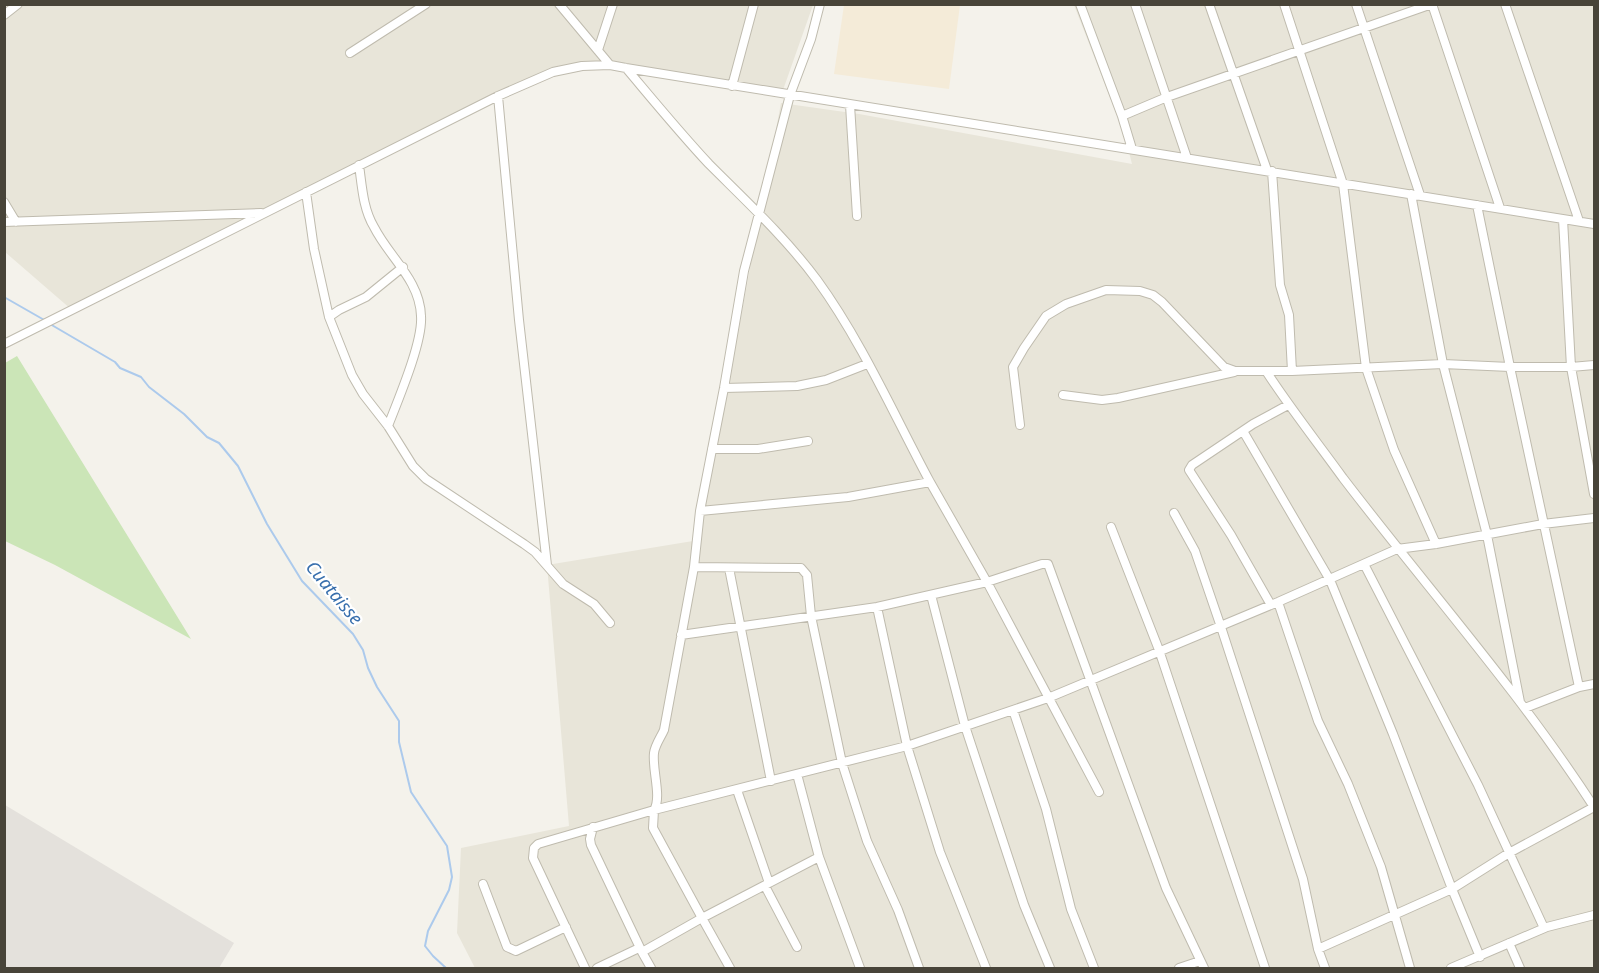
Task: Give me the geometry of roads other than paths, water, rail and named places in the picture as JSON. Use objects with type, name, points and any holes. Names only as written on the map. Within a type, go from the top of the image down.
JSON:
[{"type":"street","points":[[4,15],[18,4]]},
{"type":"street","points":[[351,53],[426,4]]},
{"type":"street","points":[[560,4],[610,65]]},
{"type":"street","points":[[598,50],[613,4]]},
{"type":"street","points":[[732,86],[753,4]]},
{"type":"street","points":[[730,969],[653,828],[654,810],[658,804],[654,751],[664,730],[694,567],[700,511],[744,271],[790,95],[811,39],[820,4]]},
{"type":"street","points":[[1080,4],[1132,149]]},
{"type":"street","points":[[1135,4],[1187,158]]},
{"type":"street","points":[[1209,4],[1270,171],[1280,285],[1289,315],[1292,371]]},
{"type":"street","points":[[1284,4],[1343,184],[1366,368],[1394,450],[1436,544]]},
{"type":"street","points":[[1356,4],[1420,195]]},
{"type":"street","points":[[1122,116],[1167,97],[1432,4],[1500,208]]},
{"type":"street","points":[[1505,4],[1580,221]]},
{"type":"street","points":[[4,344],[498,96],[553,72],[582,66],[610,65],[1594,224]]},
{"type":"street","points":[[626,68],[706,160],[800,258],[833,303],[987,582],[1099,792]]},
{"type":"street","points":[[498,96],[547,565]]},
{"type":"street","points":[[850,105],[857,216]]},
{"type":"street","points":[[359,165],[365,206],[372,225],[403,267],[419,301],[422,316],[420,331],[388,426]]},
{"type":"street","points":[[306,192],[314,249],[329,317],[357,384],[388,426],[413,466],[426,478],[524,544],[547,565],[563,584],[594,604],[610,623]]},
{"type":"street","points":[[1411,194],[1443,364],[1487,535],[1522,705]]},
{"type":"street","points":[[4,202],[16,222]]},
{"type":"street","points":[[1478,205],[1510,367],[1579,687]]},
{"type":"street","points":[[4,222],[265,213]]},
{"type":"street","points":[[1563,219],[1571,367],[1594,494]]},
{"type":"street","points":[[329,317],[366,297],[403,267]]},
{"type":"street","points":[[1020,425],[1013,373],[1015,362],[1051,312],[1066,304],[1106,290],[1140,291],[1153,295],[1221,365],[1235,371]]},
{"type":"street","points":[[724,388],[797,386],[826,380],[867,364]]},
{"type":"street","points":[[1063,395],[1102,400],[1118,398],[1235,371],[1292,371],[1443,364],[1510,367],[1594,365]]},
{"type":"street","points":[[1266,371],[1288,405],[1397,549],[1457,621],[1568,765],[1594,807],[1509,853],[1452,889],[1318,949]]},
{"type":"street","points":[[1288,405],[1243,431],[1192,465],[1190,470],[1275,604],[1318,721],[1348,784],[1381,867],[1410,969]]},
{"type":"street","points":[[1243,431],[1330,579],[1480,957]]},
{"type":"street","points":[[712,449],[758,449],[808,441]]},
{"type":"street","points":[[700,511],[848,497],[930,482]]},
{"type":"street","points":[[1174,513],[1195,551],[1221,627],[1303,879],[1318,949],[1325,969]]},
{"type":"street","points":[[585,969],[533,858],[534,848],[538,844],[654,810],[907,746],[1048,698],[1159,650],[1275,604],[1397,549],[1543,524],[1594,518]]},
{"type":"street","points":[[1111,527],[1159,650],[1265,969]]},
{"type":"street","points":[[681,635],[878,607],[987,582],[1048,564],[1166,888],[1202,965],[1179,969]]},
{"type":"street","points":[[1364,564],[1473,775],[1545,928]]},
{"type":"street","points":[[694,567],[801,568],[808,579],[811,616],[842,763],[867,841],[898,910],[919,969]]},
{"type":"street","points":[[729,568],[771,781]]},
{"type":"street","points":[[931,595],[965,726],[1013,873],[1050,969]]},
{"type":"street","points":[[878,607],[907,746],[940,852],[986,969]]},
{"type":"street","points":[[1522,705],[1594,684]]},
{"type":"street","points":[[1013,710],[1046,809],[1071,909],[1094,969]]},
{"type":"street","points":[[797,774],[819,857],[860,969]]},
{"type":"street","points":[[737,790],[767,885],[797,946]]},
{"type":"street","points":[[593,827],[591,845],[651,969]]},
{"type":"street","points":[[597,969],[641,950],[819,857]]},
{"type":"street","points":[[483,884],[507,947],[511,950],[516,951],[566,927]]},
{"type":"street","points":[[1452,969],[1545,928],[1594,915]]},
{"type":"street","points":[[1509,943],[1520,969]]},
{"type":"waterway","name":"Cuataisse","points":[[4,297],[46,321]]},
{"type":"waterway","name":"Cuataisse","points":[[50,324],[115,362],[120,368],[141,377],[149,387],[184,414],[207,437],[219,443],[238,466],[267,524],[302,581],[353,634],[363,650],[377,687],[399,721],[399,742],[411,792],[447,846],[452,877],[449,890],[428,931],[425,946],[446,968]]}]
